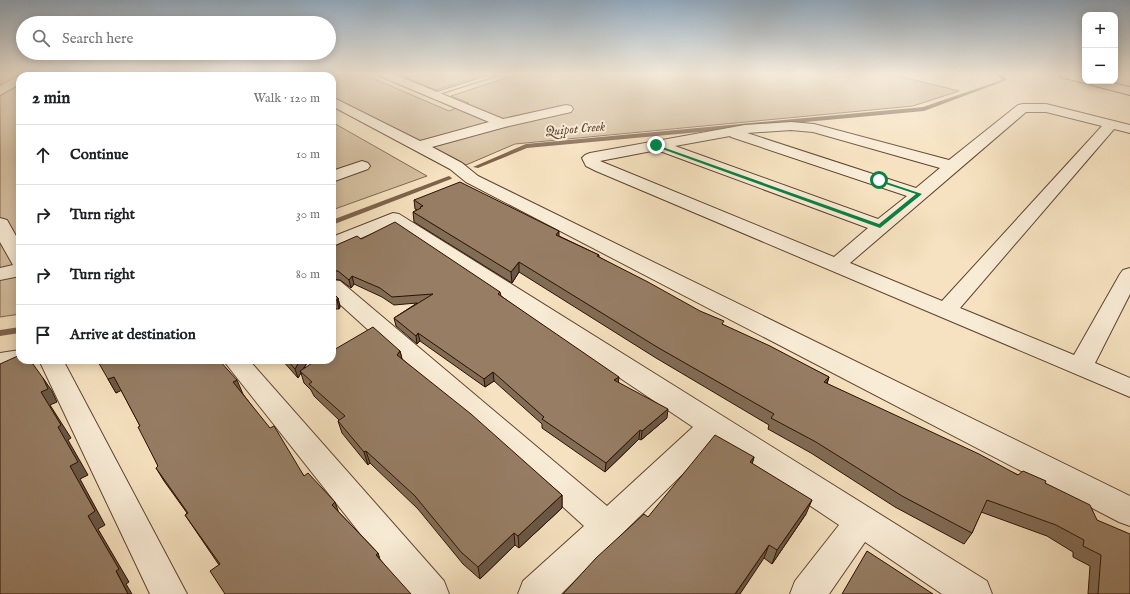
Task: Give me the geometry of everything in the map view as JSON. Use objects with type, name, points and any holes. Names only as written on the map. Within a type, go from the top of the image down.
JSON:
[{"type":"street","points":[[336,103],[420,146],[464,172],[1130,512]]},
{"type":"street","points":[[454,103],[502,123]]},
{"type":"street","points":[[836,265],[880,226],[1023,108],[1046,108],[1130,129]]},
{"type":"street","points":[[420,146],[502,123],[566,109]]},
{"type":"street","points":[[945,311],[1111,124]]},
{"type":"street","points":[[952,166],[814,128],[791,126],[729,132],[590,158],[592,163],[602,168],[1130,388]]},
{"type":"street","points":[[729,132],[919,194]]},
{"type":"street","points":[[656,145],[880,226]]},
{"type":"street","points":[[336,176],[362,166]]},
{"type":"street","points":[[336,242],[393,218],[974,594]]},
{"type":"street","points":[[0,224],[16,254]]},
{"type":"street","points":[[0,274],[16,271]]},
{"type":"street","points":[[1080,367],[1130,274]]},
{"type":"street","points":[[336,289],[608,527]]},
{"type":"street","points":[[0,362],[16,359]]},
{"type":"street","points":[[53,364],[169,594]]},
{"type":"street","points":[[238,364],[431,594]]},
{"type":"street","points":[[536,594],[714,425]]},
{"type":"street","points":[[808,594],[861,521]]},
{"type":"shaded area","points":[[0,103],[16,103],[16,315],[0,317]]},
{"type":"shaded area","points":[[343,103],[430,103],[449,111],[468,103],[923,103],[913,106],[515,144],[466,165]]},
{"type":"shaded area","points":[[336,124],[427,176],[336,209]]},
{"type":"building","points":[[460,182],[559,231],[556,235],[599,255],[597,256],[700,311],[724,321],[722,324],[770,346],[829,377],[824,382],[979,454],[1018,475],[1023,471],[1046,481],[1045,483],[1090,505],[1097,520],[1130,534],[1130,594],[1098,594],[1101,555],[1083,546],[1084,540],[1056,525],[987,500],[972,533],[902,496],[816,442],[771,418],[774,414],[657,347],[519,262],[511,272],[413,212],[423,206],[414,200]]},
{"type":"building","points":[[395,222],[500,292],[498,294],[619,377],[614,380],[668,409],[642,431],[640,430],[606,463],[542,419],[544,417],[493,372],[484,379],[418,333],[416,336],[394,318],[433,294],[392,297],[380,288],[352,276],[349,280],[336,271],[336,245],[357,236],[361,239]]},
{"type":"building","points":[[373,327],[400,351],[397,355],[471,414],[562,495],[518,536],[514,533],[478,567],[461,552],[415,496],[366,451],[364,452],[338,421],[345,416],[309,384],[312,382],[300,371],[311,364],[336,364],[336,349]]},
{"type":"building","points":[[16,357],[16,364],[33,364],[43,378],[48,389],[41,392],[61,425],[58,427],[78,462],[70,466],[95,511],[88,516],[119,569],[116,571],[128,594],[0,594],[0,364]]},
{"type":"building","points":[[99,364],[223,364],[237,380],[233,382],[270,428],[274,426],[304,476],[308,473],[335,502],[332,505],[378,553],[376,555],[411,594],[225,594],[210,571],[220,564],[185,515],[188,513],[156,468],[158,466],[138,427],[140,426],[114,377],[108,379]]},
{"type":"building","points":[[291,364],[298,364],[295,369]]},
{"type":"building","points":[[715,435],[754,457],[750,462],[812,500],[777,550],[769,545],[735,594],[563,594],[596,558],[644,514],[648,517]]},
{"type":"building","points":[[867,551],[933,594],[842,594]]},
{"type":"waterway","name":"Quipot Creek","points":[[476,167],[526,146],[924,109],[942,103]]},
{"type":"waterway","name":"Quipot Creek","points":[[336,221],[449,178]]},
{"type":"waterway","name":"Quipot Creek","points":[[0,333],[16,331]]},
{"type":"route","points":[[656,145],[880,226],[919,194],[879,180]]}]
